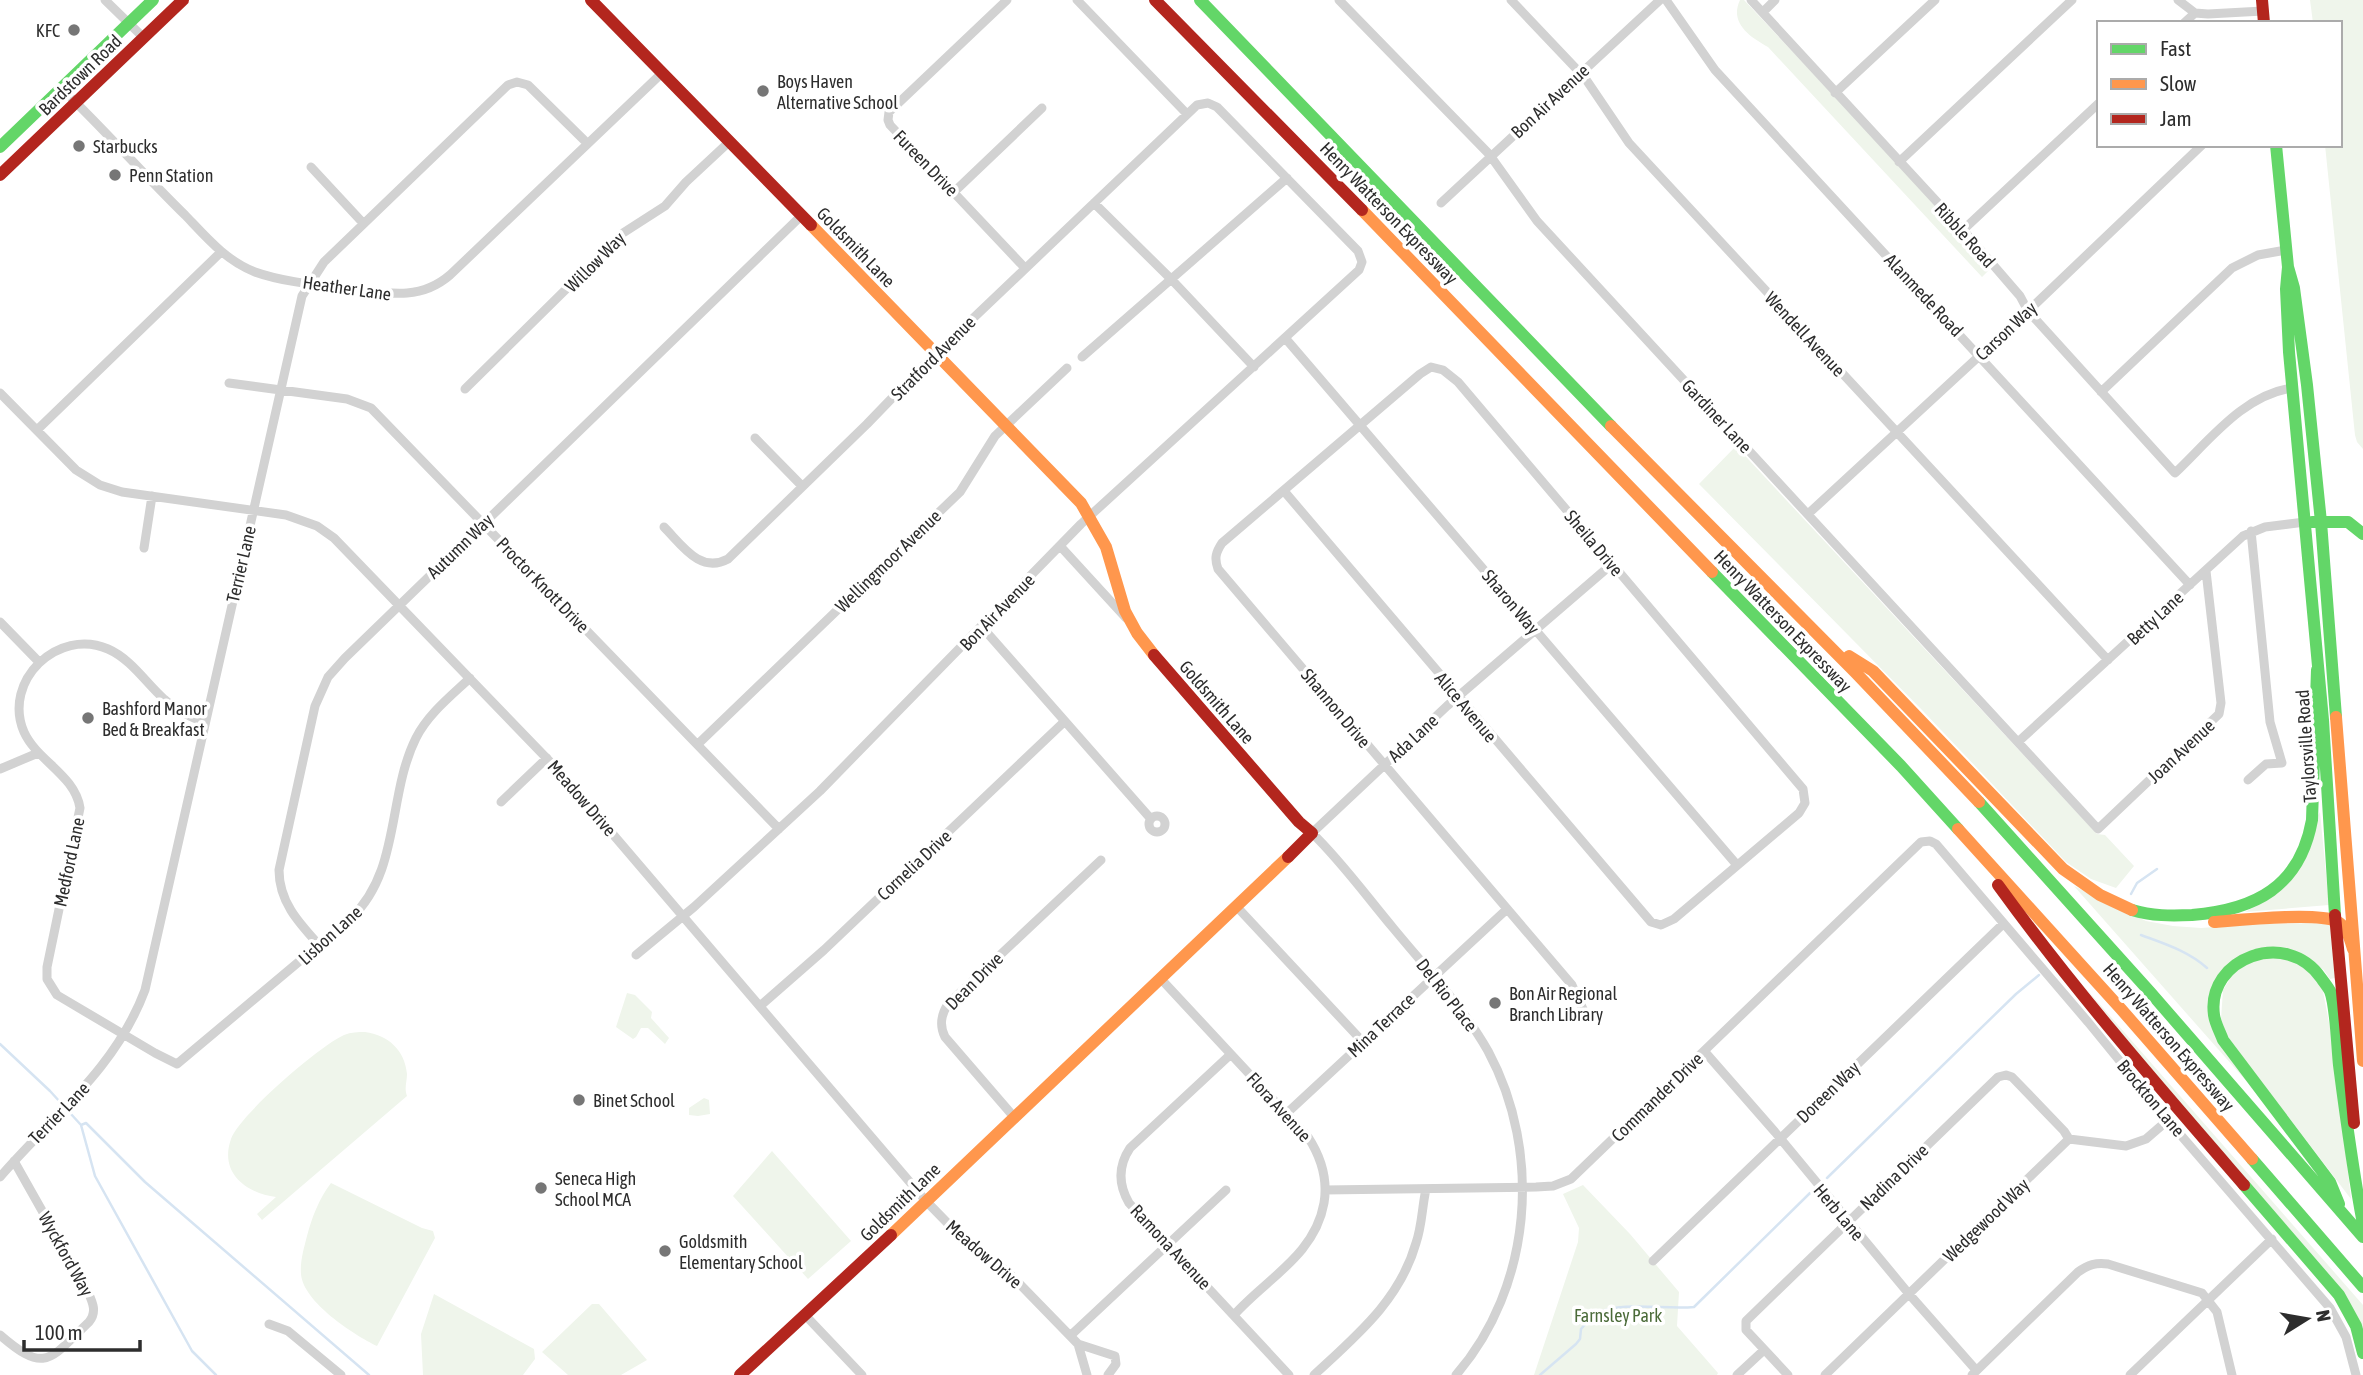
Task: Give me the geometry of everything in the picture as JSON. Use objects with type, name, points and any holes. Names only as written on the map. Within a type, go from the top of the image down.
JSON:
[{"type":"main road","name":"Bardstown Road","points":[[0,147],[153,0]]},
{"type":"main road","name":"Bardstown Road","points":[[0,175],[183,0]]},
{"type":"main road","name":"Goldsmith Lane","points":[[591,0],[1081,503],[1106,547],[1131,624],[1164,668],[1299,822],[1311,832],[1237,907],[740,1375]]},
{"type":"main road","name":"Henry Watterson Expressway","points":[[1155,0],[1954,823],[2121,1009],[2363,1287]]},
{"type":"main road","name":"Henry Watterson Expressway","points":[[1200,0],[1700,517],[1828,643],[1934,754],[2081,914],[2363,1237]]},
{"type":"main road","name":"Taylorsville Road","points":[[2276,147],[2288,267],[2294,288],[2304,360],[2321,522],[2363,1061]]},
{"type":"main road","name":"Taylorsville Road","points":[[2288,267],[2286,289],[2292,388],[2323,720],[2336,921],[2363,1223]]},
{"type":"main road","points":[[2305,522],[2348,522],[2363,534]]},
{"type":"main road","points":[[1828,643],[1873,671],[2068,873],[2092,891],[2123,907],[2151,916],[2208,914],[2244,907],[2271,893],[2294,868],[2306,843],[2311,824],[2313,715],[2317,670]]},
{"type":"main road","points":[[2323,720],[2334,771],[2342,778]]},
{"type":"main road","points":[[1954,823],[2049,955],[2099,1017],[2339,1294],[2356,1326],[2363,1353]]},
{"type":"main road","points":[[2167,915],[2190,922],[2313,918],[2336,921],[2346,930],[2353,949]]},
{"type":"main road","points":[[2344,1216],[2330,1182],[2223,1040],[2218,1028],[2215,1009],[2219,986],[2232,967],[2254,954],[2278,951],[2303,957],[2323,976],[2330,991],[2350,1152],[2363,1223]]},
{"type":"main road","points":[[2359,1010],[2363,1027]]},
{"type":"street","points":[[106,0],[144,38]]},
{"type":"street","name":"Fureen Drive","points":[[1007,0],[888,116],[890,125],[1025,268]]},
{"type":"street","points":[[1077,0],[1187,114]]},
{"type":"street","name":"Gardiner Lane","points":[[1339,0],[1490,156],[1537,221],[2098,829]]},
{"type":"street","name":"Wendell Avenue","points":[[1511,0],[1581,72],[1629,143],[2108,660]]},
{"type":"street","name":"Bon Air Avenue","points":[[1441,203],[1660,0]]},
{"type":"street","name":"Alanmede Road","points":[[1666,0],[1715,70],[2190,585]]},
{"type":"street","name":"Ribble Road","points":[[1751,0],[1963,230],[2020,296],[2028,311],[2175,473],[2247,406],[2271,392],[2292,388]]},
{"type":"street","points":[[1763,12],[1775,0]]},
{"type":"street","points":[[1835,93],[1935,0]]},
{"type":"street","points":[[1899,162],[2072,0]]},
{"type":"street","points":[[2178,0],[2195,13],[2208,15],[2263,11]]},
{"type":"street","points":[[2187,21],[2195,13]]},
{"type":"street","name":"Heather Lane","points":[[62,89],[221,251],[255,272],[401,295],[420,293],[436,286],[450,275],[662,73]]},
{"type":"street","name":"Terrier Lane","points":[[0,1177],[99,1072],[124,1035],[139,1006],[148,979],[302,296],[324,262],[501,91],[513,83],[528,85],[587,143]]},
{"type":"street","name":"Stratford Avenue","points":[[664,527],[698,560],[712,564],[723,562],[1197,105],[1208,103],[1217,107],[1287,178]]},
{"type":"street","points":[[1963,230],[2097,105]]},
{"type":"street","points":[[954,192],[1042,108]]},
{"type":"street","name":"Willow Way","points":[[465,389],[623,233],[665,206],[686,182],[729,142]]},
{"type":"street","name":"Carson Way","points":[[1808,514],[2028,311],[2200,147]]},
{"type":"street","points":[[311,167],[363,223]]},
{"type":"street","points":[[1082,357],[1287,178]]},
{"type":"street","name":"Bon Air Avenue","points":[[636,955],[820,791],[1090,516],[1359,270],[1362,262],[1358,250],[1287,178]]},
{"type":"street","points":[[1094,203],[1254,367]]},
{"type":"street","name":"Autumn Way","points":[[319,945],[286,904],[279,879],[280,861],[311,719],[328,677],[801,216]]},
{"type":"street","points":[[2101,392],[2232,268],[2259,255],[2286,250]]},
{"type":"street","points":[[37,430],[221,251]]},
{"type":"street","name":"Sharon Way","points":[[1286,339],[1737,865]]},
{"type":"street","name":"Wellingmoor Avenue","points":[[698,744],[960,492],[991,441],[1067,369]]},
{"type":"street","name":"Sheila Drive","points":[[1360,425],[1426,369],[1443,370],[1458,382],[1803,789],[1805,799],[1799,813],[1737,865]]},
{"type":"street","name":"Proctor Knott Drive","points":[[229,383],[354,400],[371,408],[779,829]]},
{"type":"street","name":"Meadow Drive","points":[[0,393],[85,476],[112,489],[299,518],[327,532],[547,758],[926,1201],[964,1240],[1008,1272],[1078,1344],[1115,1356],[1116,1364],[1108,1375]]},
{"type":"street","name":"Shannon Drive","points":[[1360,425],[1222,543],[1217,551],[1216,563],[1225,578],[1572,985],[1583,1009]]},
{"type":"street","points":[[755,438],[802,486]]},
{"type":"street","name":"Alice Avenue","points":[[1284,491],[1651,922],[1661,925],[1674,919],[1737,865]]},
{"type":"street","points":[[144,548],[152,496]]},
{"type":"street","name":"Betty Lane","points":[[2018,742],[2251,531],[2274,525],[2305,522]]},
{"type":"street","points":[[2248,780],[2266,764],[2282,763],[2270,722],[2251,531]]},
{"type":"street","points":[[1060,547],[1131,624]]},
{"type":"street","name":"Ada Lane","points":[[1311,832],[1457,697],[1612,564]]},
{"type":"street","name":"Joan Avenue","points":[[2098,829],[2220,714],[2206,571]]},
{"type":"street","points":[[0,622],[39,662],[66,646],[101,646],[123,658],[177,711],[205,723]]},
{"type":"street","points":[[982,627],[1151,819]]},
{"type":"street","name":"Medford Lane","points":[[39,662],[24,685],[19,708],[24,732],[38,753],[74,790],[80,808],[47,967],[47,979],[57,995],[124,1035]]},
{"type":"street","name":"Lisbon Lane","points":[[124,1035],[177,1064],[351,918],[371,896],[381,876],[415,739],[427,721],[470,678]]},
{"type":"street","name":"Cornelia Drive","points":[[760,1006],[834,940],[1065,721]]},
{"type":"street","points":[[0,769],[38,753]]},
{"type":"street","points":[[501,802],[547,758]]},
{"type":"street","name":"Del Rio Place","points":[[1311,832],[1470,1023],[1500,1077],[1516,1125],[1522,1187],[1519,1238],[1506,1287],[1482,1338],[1456,1375]]},
{"type":"street","name":"Brockton Lane","points":[[1921,842],[1930,841],[1936,844],[2330,1308],[2346,1337],[2356,1375]]},
{"type":"street","name":"Commander Drive","points":[[1325,1190],[1553,1186],[1571,1179],[1921,842]]},
{"type":"street","name":"Dean Drive","points":[[1014,1117],[945,1037],[941,1024],[943,1013],[948,1004],[1101,860]]},
{"type":"street","points":[[1237,907],[1363,1042]]},
{"type":"street","name":"Mina Terrace","points":[[1287,1113],[1506,910]]},
{"type":"street","name":"Doreen Way","points":[[1653,1261],[2003,924]]},
{"type":"street","name":"Flora Avenue","points":[[1161,979],[1287,1113],[1308,1137],[1318,1154],[1325,1190],[1321,1216],[1310,1240],[1234,1315]]},
{"type":"street","name":"Herb Lane","points":[[1704,1052],[1974,1372]]},
{"type":"street","name":"Ramona Avenue","points":[[1231,1054],[1134,1143],[1123,1160],[1120,1181],[1124,1195],[1289,1375]]},
{"type":"street","name":"Nadina Drive","points":[[1764,1350],[1746,1330],[1746,1321],[2001,1075],[2012,1077],[2069,1139]]},
{"type":"street","points":[[2069,1139],[2126,1146],[2146,1139],[2168,1120]]},
{"type":"street","name":"Wedgewood Way","points":[[1825,1375],[2069,1139]]},
{"type":"street","name":"Wyckford Way","points":[[0,1335],[27,1358],[41,1362],[50,1359],[89,1322],[94,1306],[14,1161]]},
{"type":"street","points":[[1314,1375],[1367,1325],[1397,1287],[1417,1243],[1426,1189]]},
{"type":"street","points":[[1070,1336],[1226,1190]]},
{"type":"street","points":[[2130,1375],[2272,1239]]},
{"type":"street","points":[[1974,1372],[2078,1272],[2091,1265],[2108,1264],[2197,1291],[2209,1300],[2217,1312],[2232,1375]]},
{"type":"street","points":[[804,1315],[862,1375]]},
{"type":"street","points":[[269,1324],[288,1331],[341,1375]]},
{"type":"street","name":"Meadow Drive","points":[[1078,1344],[1087,1375]]},
{"type":"street","points":[[1737,1375],[1764,1350],[1788,1375]]},
{"type":"green space","points":[[1740,0],[1744,0],[1945,214],[1991,268],[1982,277],[1768,47],[1754,39],[1743,28],[1737,16]]},
{"type":"green space","points":[[2310,0],[2363,0],[2363,449],[2355,435],[2325,147],[2342,147],[2342,21],[2313,21]]},
{"type":"green space","points":[[1736,446],[2097,834],[2105,835],[2134,866],[2116,888],[2091,879],[2066,862],[1923,711],[1699,484]]},
{"type":"green space","points":[[2320,812],[2329,905],[2245,912],[2269,899]]},
{"type":"green space","points":[[2074,886],[2146,921],[2173,926],[2201,928],[2330,923],[2335,978],[2330,979],[2323,969],[2253,949],[2211,1001],[2248,1083]]},
{"type":"green space","points":[[2289,957],[2321,981],[2334,1049],[2351,1199],[2226,1034],[2221,1019],[2223,990],[2233,974],[2256,958]]},
{"type":"green space","points":[[2082,984],[2363,1305],[2363,1333]]},
{"type":"green space","points":[[627,993],[635,995],[652,1012],[651,1018],[669,1038],[665,1044],[648,1028],[641,1028],[633,1039],[616,1027]]},
{"type":"green space","points":[[365,1032],[381,1036],[399,1051],[406,1065],[407,1096],[262,1220],[257,1214],[276,1197],[245,1186],[232,1171],[228,1151],[237,1128],[264,1098],[318,1052],[344,1035]]},
{"type":"green space","points":[[704,1098],[709,1100],[710,1114],[689,1115],[689,1108]]},
{"type":"green space","points":[[772,1151],[851,1241],[808,1279],[733,1196]]},
{"type":"green space","points":[[331,1183],[433,1231],[435,1238],[377,1346],[331,1316],[310,1296],[304,1285],[301,1264],[307,1236],[316,1208]]},
{"type":"green space","name":"Farnsley Park","points":[[1583,1185],[1630,1234],[1679,1292],[1677,1326],[1717,1375],[1534,1375],[1578,1242],[1579,1228],[1563,1194]]},
{"type":"green space","points":[[434,1294],[534,1349],[535,1359],[523,1375],[423,1375],[421,1334]]},
{"type":"green space","points":[[592,1304],[599,1304],[647,1360],[621,1375],[568,1375],[542,1352]]},
{"type":"waterway","points":[[2131,894],[2137,883],[2157,869]]},
{"type":"waterway","points":[[2141,935],[2184,952],[2207,968]]},
{"type":"waterway","points":[[1827,1178],[2016,994],[2039,975]]},
{"type":"waterway","points":[[0,1044],[50,1091],[81,1125],[95,1176],[192,1351],[216,1375]]},
{"type":"waterway","points":[[81,1125],[86,1123],[145,1182],[369,1375]]},
{"type":"waterway","points":[[1540,1375],[1576,1344],[1580,1339],[1581,1329],[1598,1313],[1619,1307],[1694,1307],[1810,1193]]},
{"type":"traffic: fast","points":[[0,147],[153,0]]},
{"type":"traffic: fast","points":[[1200,0],[1611,426]]},
{"type":"traffic: fast","points":[[2276,147],[2288,267],[2294,288],[2307,385],[2336,717]]},
{"type":"traffic: fast","points":[[2288,267],[2286,289],[2289,352],[2323,720],[2335,915]]},
{"type":"traffic: fast","points":[[2312,522],[2348,522],[2363,534]]},
{"type":"traffic: fast","points":[[1712,572],[1901,766],[1958,829]]},
{"type":"traffic: fast","points":[[2132,910],[2169,915],[2215,912],[2254,900],[2271,891],[2285,878],[2306,843],[2312,820],[2317,670]]},
{"type":"traffic: fast","points":[[1979,802],[2150,992],[2363,1237]]},
{"type":"traffic: fast","points":[[2339,1204],[2330,1182],[2223,1040],[2216,1024],[2215,995],[2223,978],[2235,965],[2252,956],[2270,953],[2289,955],[2306,963],[2330,991],[2363,1224]]},
{"type":"traffic: fast","points":[[2252,1159],[2363,1287]]},
{"type":"traffic: fast","points":[[2244,1185],[2339,1295],[2356,1326],[2363,1353]]},
{"type":"traffic: slow","points":[[1362,210],[1712,572]]},
{"type":"traffic: slow","points":[[811,225],[1081,503],[1106,547],[1125,611],[1154,655]]},
{"type":"traffic: slow","points":[[1611,426],[1855,672],[1979,802]]},
{"type":"traffic: slow","points":[[1849,656],[1873,671],[2063,869],[2100,895],[2132,910]]},
{"type":"traffic: slow","points":[[2336,717],[2363,1061]]},
{"type":"traffic: slow","points":[[1958,829],[2252,1159]]},
{"type":"traffic: slow","points":[[891,1235],[1288,857]]},
{"type":"traffic: slow","points":[[2214,922],[2277,917],[2326,918],[2343,926],[2353,949]]},
{"type":"traffic: slow","points":[[2359,1010],[2363,1027]]},
{"type":"traffic: jam","points":[[0,175],[183,0]]},
{"type":"traffic: jam","points":[[591,0],[811,225]]},
{"type":"traffic: jam","points":[[1155,0],[1362,210]]},
{"type":"traffic: jam","points":[[2262,0],[2264,21]]},
{"type":"traffic: jam","points":[[1154,655],[1299,822],[1312,833],[1288,857]]},
{"type":"traffic: jam","points":[[1998,885],[2087,1000],[2244,1185]]},
{"type":"traffic: jam","points":[[2335,915],[2354,1123]]},
{"type":"traffic: jam","points":[[740,1375],[891,1235]]},
{"type":"place","name":"KFC","points":[[74,30]]},
{"type":"place","name":"Boys Haven Alternative School","points":[[763,91]]},
{"type":"place","name":"Starbucks","points":[[79,146]]},
{"type":"place","name":"Penn Station","points":[[115,175]]},
{"type":"place","name":"Bashford Manor Bed & Breakfast","points":[[88,718]]},
{"type":"place","name":"Bon Air Regional Branch Library","points":[[1495,1003]]},
{"type":"place","name":"Binet School","points":[[579,1100]]},
{"type":"place","name":"Seneca High School MCA","points":[[541,1188]]},
{"type":"place","name":"Goldsmith Elementary School","points":[[665,1251]]}]
